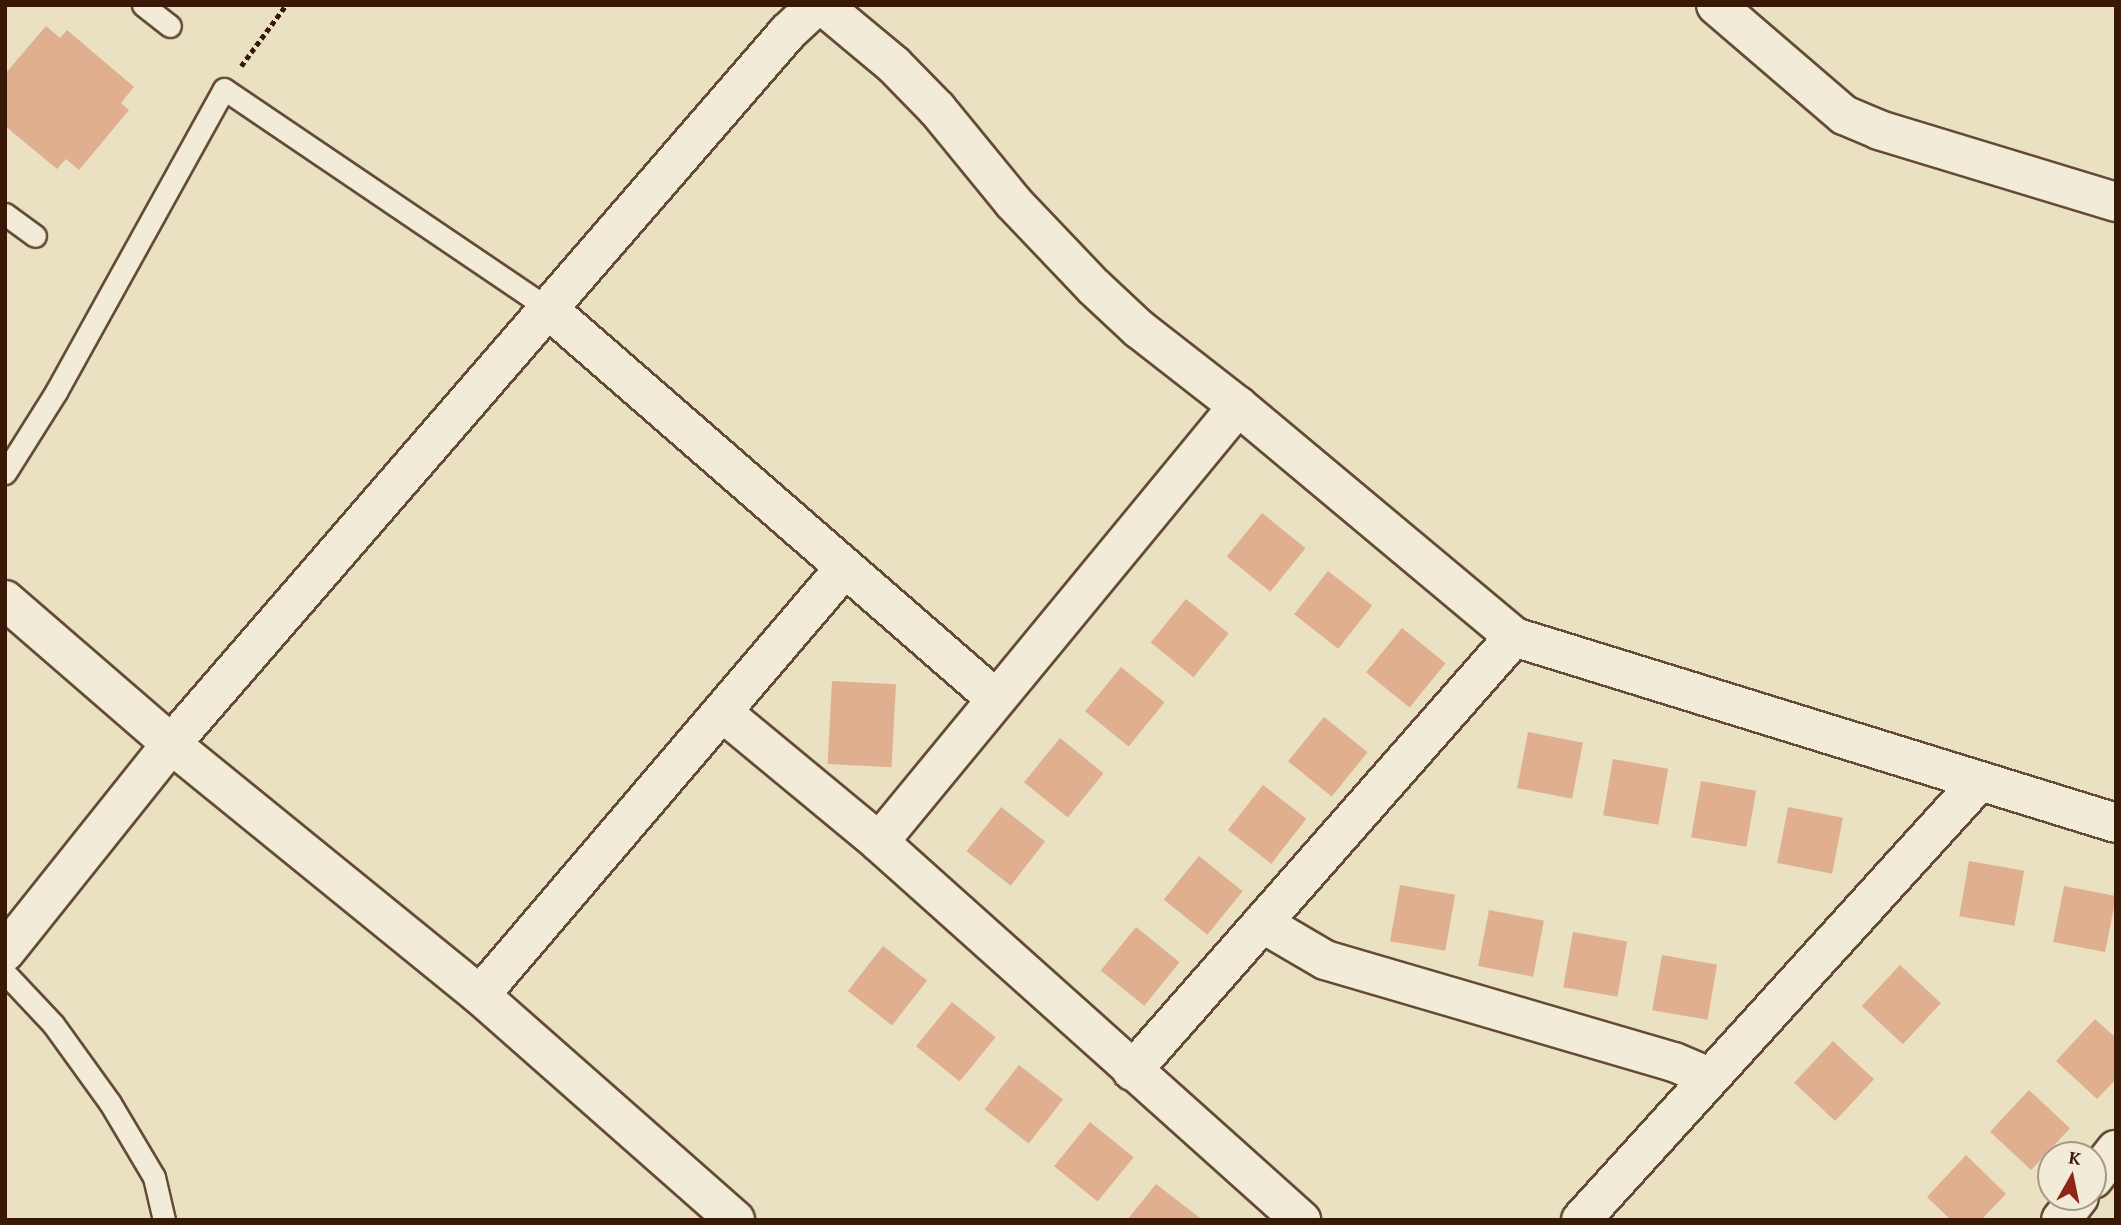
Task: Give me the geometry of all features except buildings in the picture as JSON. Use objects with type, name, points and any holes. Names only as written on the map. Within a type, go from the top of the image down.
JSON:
[{"type":"street","points":[[5,952],[171,744],[788,32],[817,5]]},
{"type":"street","points":[[822,5],[928,100],[1013,202],[1094,287],[1139,329],[1238,406],[1514,637],[1978,783],[2116,823]]},
{"type":"street","points":[[1716,5],[1844,115],[1879,130],[2116,202]]},
{"type":"street","points":[[547,308],[843,570],[996,699]]},
{"type":"street","points":[[879,842],[1238,406]]},
{"type":"street","points":[[480,995],[843,570]]},
{"type":"street","points":[[5,600],[171,744],[480,995],[734,1220]]},
{"type":"street","points":[[1132,1071],[1514,637]]},
{"type":"street","points":[[722,712],[879,842],[1300,1220]]},
{"type":"street","points":[[1581,1220],[1978,783]]},
{"type":"street","points":[[1262,923],[1325,960],[1674,1062],[1710,1077]]},
{"type":"lane","points":[[143,5],[170,26]]},
{"type":"lane","points":[[5,473],[56,392],[224,89],[547,308]]},
{"type":"lane","points":[[5,214],[35,236]]},
{"type":"lane","points":[[5,973],[53,1024],[110,1103],[154,1177],[164,1220]]},
{"type":"path","points":[[224,89],[286,5]]}]
